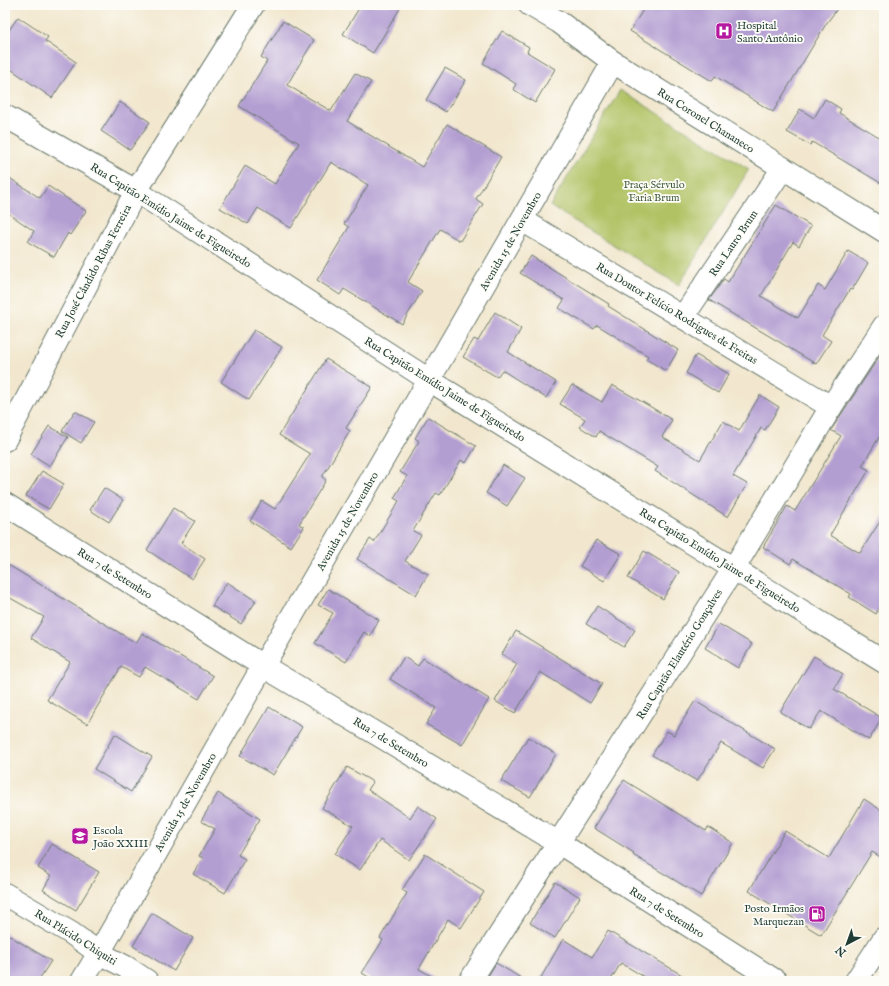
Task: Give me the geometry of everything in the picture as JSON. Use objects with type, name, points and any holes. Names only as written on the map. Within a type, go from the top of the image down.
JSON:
[{"type":"street","name":"Rua José Cândido Ribas Ferreira","points":[[5,440],[136,191],[253,5]]},
{"type":"street","name":"Rua Coronel Chananeco","points":[[530,5],[561,14],[614,62],[884,232]]},
{"type":"street","name":"Avenida 15 de Novembro","points":[[82,981],[614,62]]},
{"type":"street","name":"Rua Capitão Emídio Jaime de Figueiredo","points":[[5,116],[136,191],[429,380],[884,662]]},
{"type":"street","name":"Rua Lauro Brum","points":[[683,317],[783,168]]},
{"type":"street","name":"Rua Doutor Felício Rodrigues de Freitas","points":[[522,220],[832,407]]},
{"type":"street","name":"Rua Capitão Elautério Gonçalves","points":[[470,981],[734,568],[832,407],[884,326]]},
{"type":"street","name":"Rua 7 de Setembro","points":[[5,504],[263,666],[559,843],[776,981]]},
{"type":"street","name":"Rua Plácido Chiquiti","points":[[5,894],[71,933],[99,953],[126,967],[148,981]]},
{"type":"street","points":[[856,981],[884,938]]},
{"type":"green space","name":"Praça Sérvulo Faria Brum","points":[[620,90],[749,169],[679,285],[550,206]]},
{"type":"building","points":[[361,5],[402,5],[373,53],[343,34]]},
{"type":"building","points":[[646,5],[840,5],[826,24],[773,112],[715,76],[712,81],[630,31]]},
{"type":"building","points":[[18,17],[48,37],[45,41],[76,62],[52,98],[5,65],[5,36]]},
{"type":"building","points":[[283,21],[314,40],[287,85],[331,111],[355,73],[371,82],[347,121],[422,167],[447,124],[501,157],[476,199],[483,204],[460,241],[440,229],[408,282],[422,291],[402,324],[344,289],[340,295],[317,280],[349,227],[344,224],[368,185],[331,162],[291,228],[258,208],[248,224],[220,208],[245,166],[275,184],[299,143],[239,106],[267,61],[261,57]]},
{"type":"building","points":[[502,31],[529,47],[527,52],[555,69],[535,103],[513,89],[516,84],[483,63]]},
{"type":"building","points":[[445,68],[466,80],[446,112],[426,100]]},
{"type":"building","points":[[825,99],[841,109],[839,113],[884,140],[884,185],[812,142],[810,145],[787,132],[800,109],[814,118]]},
{"type":"building","points":[[120,102],[150,122],[130,150],[101,131]]},
{"type":"building","points":[[5,175],[40,198],[48,186],[86,211],[70,235],[68,233],[54,257],[28,242],[34,231],[5,211]]},
{"type":"building","points":[[776,205],[811,226],[799,246],[793,242],[761,296],[798,318],[818,285],[825,290],[848,251],[868,263],[822,335],[831,341],[816,364],[709,300],[724,279],[728,282]]},
{"type":"building","points":[[531,256],[609,304],[608,306],[678,350],[666,371],[646,359],[648,356],[597,325],[594,329],[559,308],[564,300],[520,273]]},
{"type":"building","points":[[495,312],[521,329],[508,352],[556,382],[546,398],[502,370],[497,377],[463,357],[474,339],[478,341]]},
{"type":"building","points":[[254,330],[282,347],[249,400],[221,382]]},
{"type":"building","points":[[884,349],[884,429],[862,466],[869,470],[830,535],[860,553],[884,515],[884,600],[876,614],[849,597],[851,594],[793,559],[790,564],[763,547],[787,506],[795,511],[841,436],[831,430]]},
{"type":"building","points":[[696,355],[729,374],[718,393],[686,373]]},
{"type":"building","points":[[326,359],[372,387],[346,428],[350,431],[322,477],[326,480],[299,524],[304,527],[291,547],[250,521],[262,501],[275,509],[310,454],[279,435]]},
{"type":"building","points":[[572,385],[602,402],[612,385],[646,404],[672,420],[662,437],[700,460],[723,421],[739,431],[760,395],[779,407],[765,430],[761,428],[733,476],[747,484],[728,517],[655,471],[658,467],[599,431],[596,437],[580,427],[585,419],[560,404]]},
{"type":"building","points":[[75,411],[94,422],[81,443],[62,431]]},
{"type":"building","points":[[428,417],[476,446],[466,463],[461,460],[440,495],[436,493],[413,531],[421,535],[405,561],[428,574],[416,595],[357,559],[370,539],[374,542],[399,501],[394,498],[407,476],[400,472],[419,441],[415,438]]},
{"type":"building","points":[[49,426],[68,437],[50,466],[31,454]]},
{"type":"building","points":[[503,465],[525,478],[507,506],[486,493]]},
{"type":"building","points":[[42,471],[64,484],[49,509],[26,496]]},
{"type":"building","points":[[104,488],[123,500],[109,522],[90,510]]},
{"type":"building","points":[[173,508],[195,521],[181,543],[205,559],[192,579],[147,550]]},
{"type":"building","points":[[596,540],[621,554],[604,581],[580,566]]},
{"type":"building","points":[[644,551],[679,572],[663,599],[628,578]]},
{"type":"building","points":[[5,563],[136,643],[142,633],[213,676],[199,699],[145,667],[139,677],[121,667],[87,724],[47,700],[70,662],[31,638],[44,617],[5,595]]},
{"type":"building","points":[[227,582],[256,601],[241,624],[212,606]]},
{"type":"building","points":[[328,589],[379,620],[370,636],[364,632],[346,662],[315,643],[333,613],[318,605]]},
{"type":"building","points":[[597,606],[635,630],[624,647],[586,624]]},
{"type":"building","points":[[719,624],[752,644],[738,668],[705,648]]},
{"type":"building","points":[[516,631],[602,684],[590,703],[540,672],[515,713],[495,701],[517,664],[502,654]]},
{"type":"building","points":[[814,656],[843,674],[834,689],[882,718],[869,740],[821,711],[809,729],[780,712]]},
{"type":"building","points":[[404,657],[418,666],[423,658],[489,699],[462,745],[426,724],[436,708],[390,679]]},
{"type":"building","points":[[695,701],[775,749],[763,768],[721,743],[697,781],[652,755],[667,731],[674,735]]},
{"type":"building","points":[[269,707],[302,727],[273,775],[240,756]]},
{"type":"building","points":[[115,734],[152,757],[131,792],[94,769]]},
{"type":"building","points":[[528,737],[556,754],[530,797],[501,781]]},
{"type":"building","points":[[347,767],[373,782],[368,790],[410,818],[418,806],[437,819],[409,860],[380,840],[360,870],[335,854],[353,826],[322,808]]},
{"type":"building","points":[[624,780],[706,831],[708,827],[733,843],[701,896],[633,855],[634,853],[594,828]]},
{"type":"building","points":[[218,793],[260,819],[238,855],[245,859],[225,893],[193,874],[203,858],[199,856],[215,829],[201,821]]},
{"type":"building","points":[[864,799],[884,812],[884,859],[872,852],[821,935],[749,891],[785,831],[829,858]]},
{"type":"building","points":[[52,844],[99,872],[76,910],[43,890],[51,876],[38,868]]},
{"type":"building","points":[[425,854],[484,892],[461,928],[448,919],[419,969],[440,981],[375,981],[362,973],[383,940],[380,938],[407,893],[402,890]]},
{"type":"building","points":[[555,882],[580,897],[555,938],[530,923]]},
{"type":"building","points":[[152,913],[193,938],[174,971],[133,946]]},
{"type":"building","points":[[608,931],[692,981],[651,981],[621,963],[610,981],[539,981],[563,939],[592,957]]},
{"type":"building","points":[[5,933],[51,961],[38,981],[5,981]]},
{"type":"building","points":[[496,963],[526,981],[485,981]]},
{"type":"place","name":"Hospital Santo Antônio","points":[[724,31]]},
{"type":"place","name":"Escola João XXIII","points":[[80,836]]},
{"type":"place","name":"Posto Irmãos Marquezan","points":[[817,914]]}]
